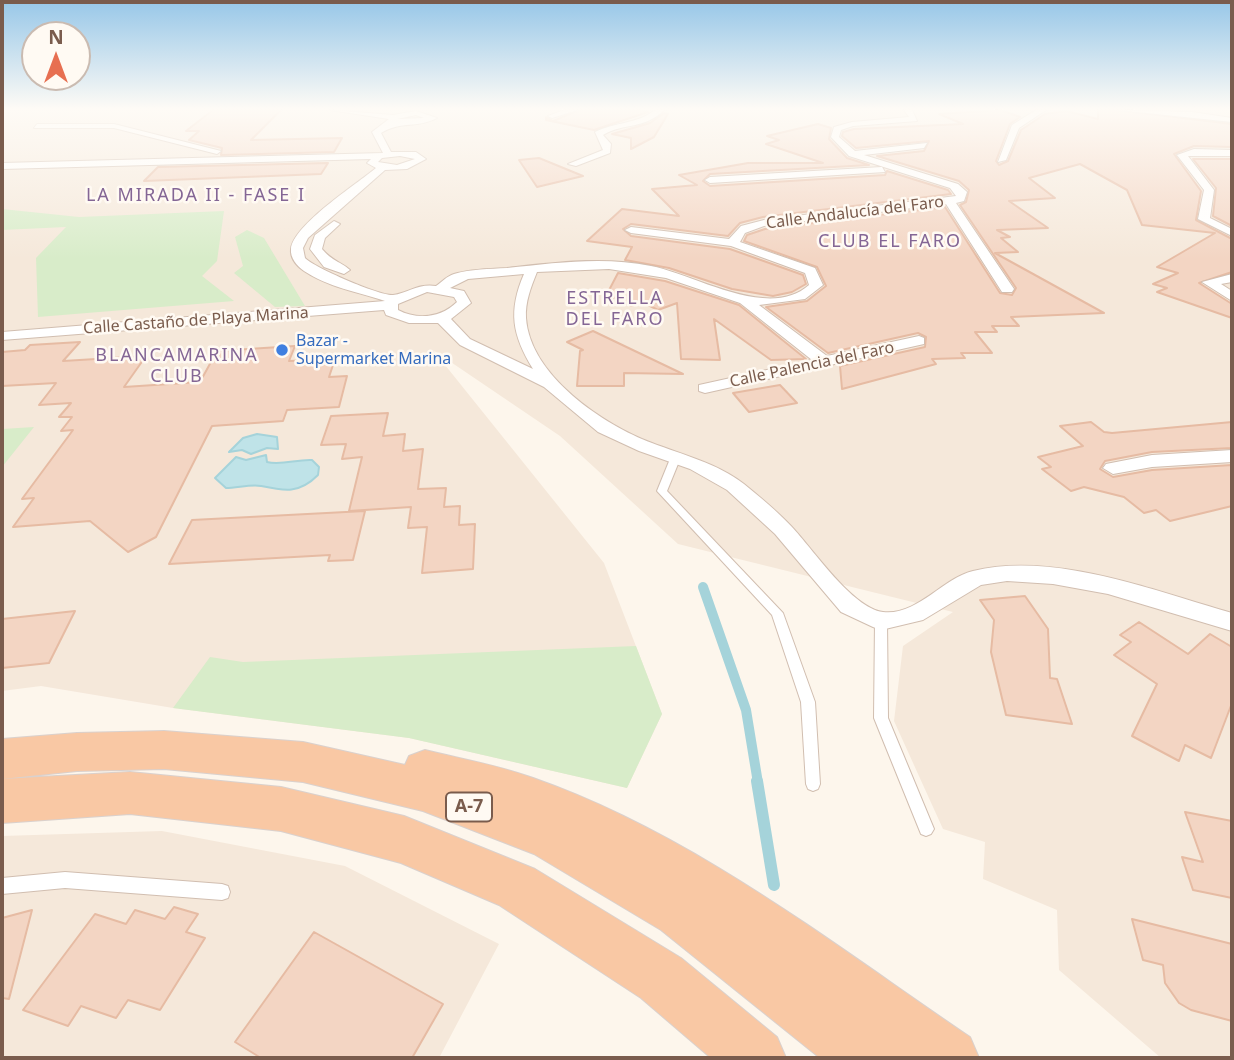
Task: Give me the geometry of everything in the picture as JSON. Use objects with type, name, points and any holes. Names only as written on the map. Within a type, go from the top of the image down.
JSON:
[{"type":"highway","name":"A-7","points":[[2,759],[77,752],[164,750],[303,762],[424,790],[550,837],[680,911],[867,1058]]},
{"type":"highway","points":[[164,750],[300,752],[406,765],[530,798],[624,842],[736,909],[949,1058]]},
{"type":"highway","points":[[2,800],[130,793],[281,809],[404,840],[517,887],[661,978],[756,1058]]},
{"type":"highway","points":[[661,978],[727,1058]]},
{"type":"street","points":[[2,166],[152,159]]},
{"type":"street","points":[[383,159],[311,229],[298,244],[296,253],[300,261],[312,270],[392,302]]},
{"type":"street","points":[[384,159],[396,167]]},
{"type":"street","points":[[409,292],[328,264],[316,249],[319,237],[396,167],[415,164],[420,159]]},
{"type":"street","points":[[573,164],[585,159]]},
{"type":"street","name":"Calle Andalucía del Faro","points":[[409,292],[440,289],[455,278],[468,275],[614,265],[669,274],[718,296],[745,301],[776,300],[806,294],[813,289],[815,278],[801,266],[754,253],[734,243],[740,231],[764,223],[950,202],[963,197],[961,189],[869,159]]},
{"type":"street","points":[[1185,159],[1209,190],[1205,219],[1232,233]]},
{"type":"street","points":[[710,180],[757,175],[898,169]]},
{"type":"street","points":[[950,202],[1007,289]]},
{"type":"street","points":[[631,230],[734,243]]},
{"type":"street","points":[[531,271],[519,300],[517,316],[521,335],[550,384]]},
{"type":"street","points":[[1232,278],[1209,282],[1232,298]]},
{"type":"street","points":[[392,302],[391,312],[406,318],[441,317],[464,303],[459,293],[440,289]]},
{"type":"street","points":[[392,302],[409,292]]},
{"type":"street","points":[[745,301],[826,363]]},
{"type":"street","name":"Calle Castaño de Playa Marina","points":[[2,336],[392,302]]},
{"type":"street","points":[[441,317],[465,342],[550,384],[604,428],[715,474],[756,504],[849,606],[881,621],[915,614],[975,578],[1007,573],[1053,576],[1108,586],[1232,622]]},
{"type":"street","name":"Calle Palencia del Faro","points":[[705,388],[919,341]]},
{"type":"street","points":[[1113,468],[1152,461],[1232,456]]},
{"type":"lane","points":[[675,459],[662,491],[777,613],[808,702],[813,784]]},
{"type":"lane","points":[[881,621],[881,718],[926,830]]},
{"type":"lane","points":[[2,886],[65,880],[222,892]]},
{"type":"shaded area","points":[[2,159],[1232,159],[1232,1058],[1161,1058],[1059,970],[1057,910],[983,879],[985,842],[943,829],[894,721],[903,646],[953,612],[678,544],[560,436],[433,350],[604,563],[662,714],[627,788],[409,738],[173,708],[41,686],[2,691]]},
{"type":"shaded area","points":[[162,831],[345,866],[499,944],[439,1058],[2,1058],[2,836]]},
{"type":"green space","points":[[2,209],[79,217],[224,211],[217,261],[202,276],[234,301],[38,317],[36,258],[66,227],[2,230]]},
{"type":"green space","points":[[247,230],[264,238],[305,306],[275,307],[234,273],[243,266],[235,237]]},
{"type":"green space","points":[[34,427],[2,467],[2,429]]},
{"type":"green space","points":[[636,646],[662,714],[627,788],[409,738],[173,708],[210,657],[243,662]]},
{"type":"water","points":[[257,434],[277,437],[278,449],[267,448],[251,454],[242,450],[229,452],[243,438]]},
{"type":"water","points":[[266,455],[267,462],[272,463],[312,460],[319,467],[318,475],[291,490],[257,486],[226,488],[215,478],[236,457],[246,460]]},
{"type":"building","points":[[543,159],[583,176],[537,187],[519,160]]},
{"type":"building","points":[[812,159],[852,159],[869,165],[710,174],[703,181],[710,186],[885,175],[887,171],[948,190],[951,194],[763,217],[740,223],[728,236],[631,224],[623,229],[631,236],[730,249],[803,275],[806,284],[792,292],[773,296],[732,289],[669,268],[625,260],[632,247],[587,241],[622,209],[679,216],[652,189],[697,185],[679,175],[748,163],[823,163]]},
{"type":"building","points":[[888,159],[997,159],[999,165],[1009,159],[1178,159],[1201,191],[1196,220],[1232,239],[1232,272],[1199,283],[1232,304],[1232,318],[1157,292],[1167,288],[1153,284],[1178,273],[1157,267],[1215,233],[1142,225],[1127,190],[1080,164],[1029,178],[1055,198],[1009,201],[1048,228],[997,230],[1010,237],[1001,238],[1018,252],[995,253],[1104,313],[1011,317],[1019,326],[992,326],[997,332],[975,332],[992,353],[961,353],[965,358],[932,359],[936,364],[842,389],[840,366],[925,347],[926,337],[918,333],[828,353],[766,307],[807,301],[826,286],[817,267],[744,241],[747,235],[765,229],[945,207],[1000,293],[1012,295],[1016,288],[960,205],[966,202],[969,190],[959,181]]},
{"type":"building","points":[[1193,159],[1232,159],[1232,226],[1213,216],[1216,188]]},
{"type":"building","points":[[328,163],[321,174],[144,181],[158,167]]},
{"type":"building","points":[[618,273],[665,281],[739,305],[806,359],[771,360],[714,319],[720,360],[681,359],[677,303],[658,310],[642,302],[631,306],[607,294]]},
{"type":"building","points":[[593,331],[683,374],[624,373],[624,386],[577,386],[580,351],[583,350],[567,342]]},
{"type":"building","points":[[80,342],[63,361],[146,356],[124,387],[200,382],[217,351],[295,346],[289,361],[335,359],[329,377],[347,376],[339,407],[287,410],[283,421],[212,426],[156,537],[128,552],[90,521],[13,527],[34,498],[22,499],[73,430],[61,431],[72,417],[59,417],[71,403],[39,405],[56,383],[2,386],[2,352],[25,350],[30,345]]},
{"type":"building","points":[[780,385],[797,403],[749,412],[733,393]]},
{"type":"building","points":[[388,413],[383,436],[405,434],[403,451],[423,449],[418,489],[446,488],[444,507],[460,506],[459,525],[475,524],[473,569],[422,573],[427,527],[408,528],[411,507],[349,511],[362,457],[342,459],[346,444],[321,445],[331,416]]},
{"type":"building","points":[[1091,422],[1104,432],[1112,433],[1232,422],[1232,448],[1152,452],[1105,461],[1100,469],[1113,477],[1152,470],[1232,465],[1232,506],[1170,521],[1156,510],[1144,513],[1124,497],[1084,487],[1071,491],[1042,469],[1051,467],[1038,457],[1083,446],[1060,426]]},
{"type":"building","points":[[365,511],[353,560],[328,561],[330,555],[169,564],[192,520]]},
{"type":"building","points":[[1025,596],[1048,629],[1050,678],[1057,679],[1072,724],[1006,715],[991,652],[994,620],[980,600]]},
{"type":"building","points":[[75,611],[49,663],[2,668],[2,619]]},
{"type":"building","points":[[1139,622],[1188,654],[1210,634],[1232,647],[1232,703],[1211,758],[1185,745],[1179,761],[1132,736],[1157,684],[1114,655],[1131,642],[1120,635]]},
{"type":"building","points":[[1185,812],[1232,821],[1232,898],[1193,890],[1182,857],[1203,862]]},
{"type":"building","points":[[174,907],[198,914],[186,932],[205,938],[160,1010],[128,1000],[116,1018],[81,1006],[68,1026],[23,1010],[95,914],[126,924],[135,910],[165,919]]},
{"type":"building","points":[[32,910],[9,999],[2,998],[2,918]]},
{"type":"building","points":[[1132,919],[1232,944],[1232,1021],[1191,1010],[1179,1003],[1165,983],[1163,965],[1143,960]]},
{"type":"building","points":[[314,932],[443,1004],[412,1058],[261,1058],[235,1042]]},
{"type":"waterway","points":[[703,587],[746,710],[758,783]]},
{"type":"waterway","points":[[757,781],[774,885]]},
{"type":"place","name":"Bazar - Supermarket Marina","points":[[282,350]]},
{"type":"district","name":"LA MIRADA II - FASE I","points":[[196,196]]},
{"type":"district","name":"CLUB EL FARO","points":[[890,242]]},
{"type":"district","name":"ESTRELLA DEL FARO","points":[[615,309]]},
{"type":"district","name":"BLANCAMARINA CLUB","points":[[177,366]]}]
